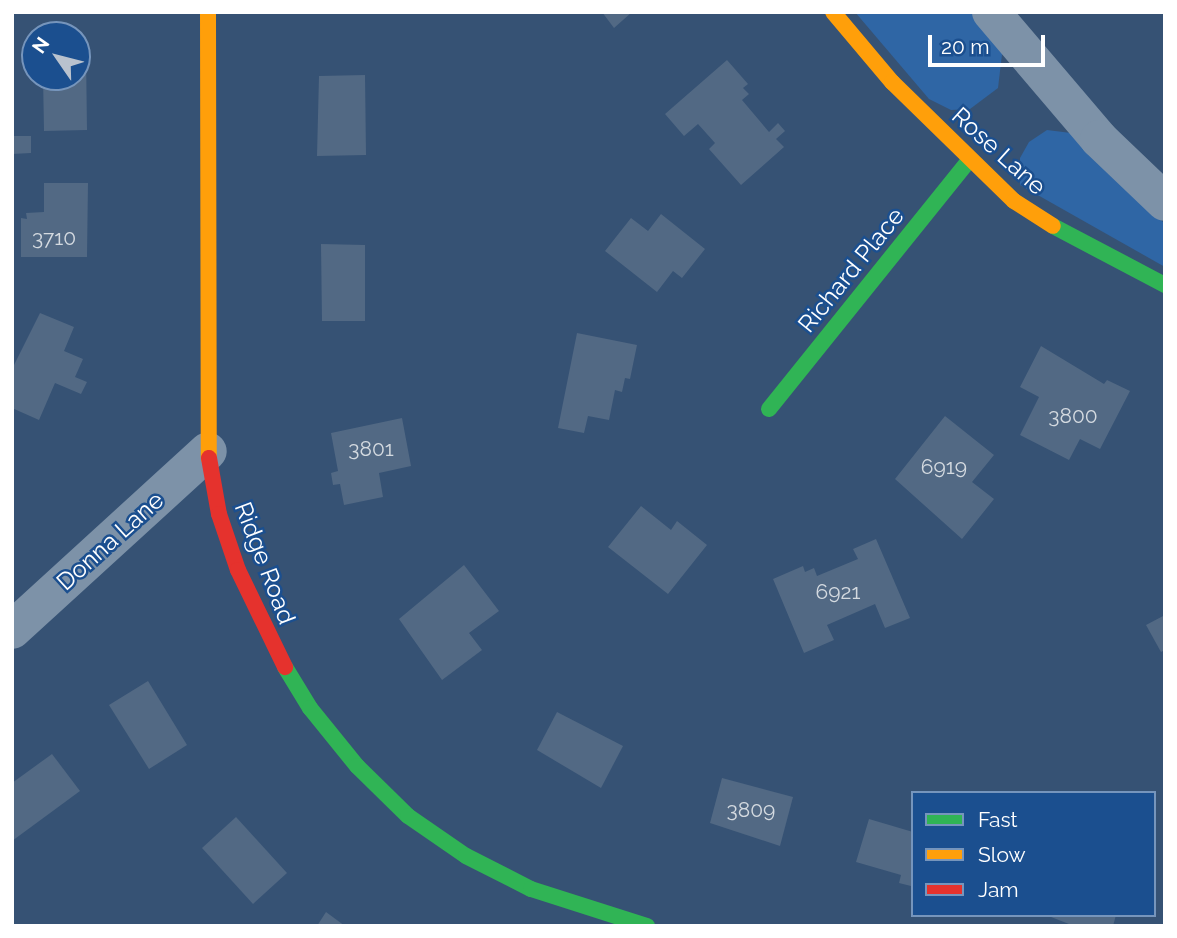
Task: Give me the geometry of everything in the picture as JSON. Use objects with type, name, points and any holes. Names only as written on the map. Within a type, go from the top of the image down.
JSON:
[{"type":"street","name":"Ridge Road","points":[[208,12],[208,451],[227,536],[271,643],[310,708],[357,766],[408,816],[466,856],[531,889],[647,926]]},
{"type":"street","name":"Rose Lane","points":[[833,12],[892,82],[1014,201],[1067,235],[1165,285]]},
{"type":"street","points":[[990,12],[1100,139],[1165,202]]},
{"type":"street","name":"Richard Place","points":[[769,409],[969,160]]},
{"type":"street","name":"Donna Lane","points":[[12,630],[208,451]]},
{"type":"shaded area","points":[[855,12],[976,12],[1003,46],[998,88],[970,109],[951,110],[929,99]]},
{"type":"shaded area","points":[[1047,130],[1071,133],[1165,224],[1165,267],[1020,185],[1020,158],[1029,142]]},
{"type":"building","points":[[602,12],[632,12],[614,28]]},
{"type":"building","points":[[727,60],[748,84],[743,88],[749,94],[742,100],[769,132],[778,123],[785,131],[776,139],[784,147],[741,185],[709,149],[715,143],[698,124],[684,136],[665,114]]},
{"type":"building","points":[[365,75],[366,155],[317,156],[319,76]]},
{"type":"building","points":[[43,91],[86,91],[87,130],[44,131]]},
{"type":"building","points":[[12,136],[31,136],[31,153],[12,154]]},
{"type":"building","points":[[44,183],[88,183],[87,257],[21,257],[21,218],[27,219],[26,213],[44,212]]},
{"type":"building","points":[[661,214],[705,249],[682,278],[673,271],[657,292],[605,251],[631,218],[648,231]]},
{"type":"building","points":[[321,244],[365,245],[365,321],[322,321]]},
{"type":"building","points":[[40,313],[74,327],[64,351],[83,359],[75,377],[87,382],[81,394],[55,383],[39,420],[12,408],[12,369]]},
{"type":"building","points":[[577,333],[637,345],[630,379],[625,378],[622,392],[615,390],[609,420],[588,416],[584,433],[558,428]]},
{"type":"building","points":[[1041,346],[1104,384],[1107,380],[1130,391],[1100,449],[1080,439],[1069,460],[1020,435],[1039,397],[1020,387]]},
{"type":"building","points":[[945,416],[994,455],[972,482],[994,499],[962,539],[895,479]]},
{"type":"building","points":[[402,418],[411,466],[379,473],[383,497],[344,505],[340,484],[333,485],[331,473],[338,471],[331,433]]},
{"type":"building","points":[[641,506],[671,530],[677,521],[707,545],[668,594],[608,547]]},
{"type":"building","points":[[876,539],[910,618],[885,628],[875,604],[827,625],[834,640],[804,653],[773,579],[803,566],[805,572],[814,568],[817,576],[858,559],[853,549]]},
{"type":"building","points":[[464,565],[499,611],[469,633],[482,650],[442,680],[399,619]]},
{"type":"building","points":[[1165,615],[1165,650],[1161,652],[1146,625]]},
{"type":"building","points":[[148,681],[187,745],[149,769],[109,705]]},
{"type":"building","points":[[557,712],[623,746],[601,788],[537,750]]},
{"type":"building","points":[[52,754],[80,791],[12,841],[12,783]]},
{"type":"building","points":[[722,778],[793,797],[780,846],[710,823]]},
{"type":"building","points":[[236,817],[287,873],[253,904],[202,848]]},
{"type":"building","points":[[869,819],[911,831],[911,886],[899,883],[901,875],[856,862]]},
{"type":"building","points":[[326,912],[345,926],[317,926]]},
{"type":"building","points":[[1051,917],[1115,917],[1113,926],[1074,926]]},
{"type":"traffic: fast","points":[[769,409],[969,160]]},
{"type":"traffic: fast","points":[[1053,226],[1165,285]]},
{"type":"traffic: fast","points":[[285,667],[310,708],[357,766],[408,816],[466,856],[531,889],[647,926]]},
{"type":"traffic: slow","points":[[208,12],[209,458]]},
{"type":"traffic: slow","points":[[833,12],[892,82],[1014,201],[1053,226]]},
{"type":"traffic: jam","points":[[209,458],[219,514],[238,570],[285,667]]}]
